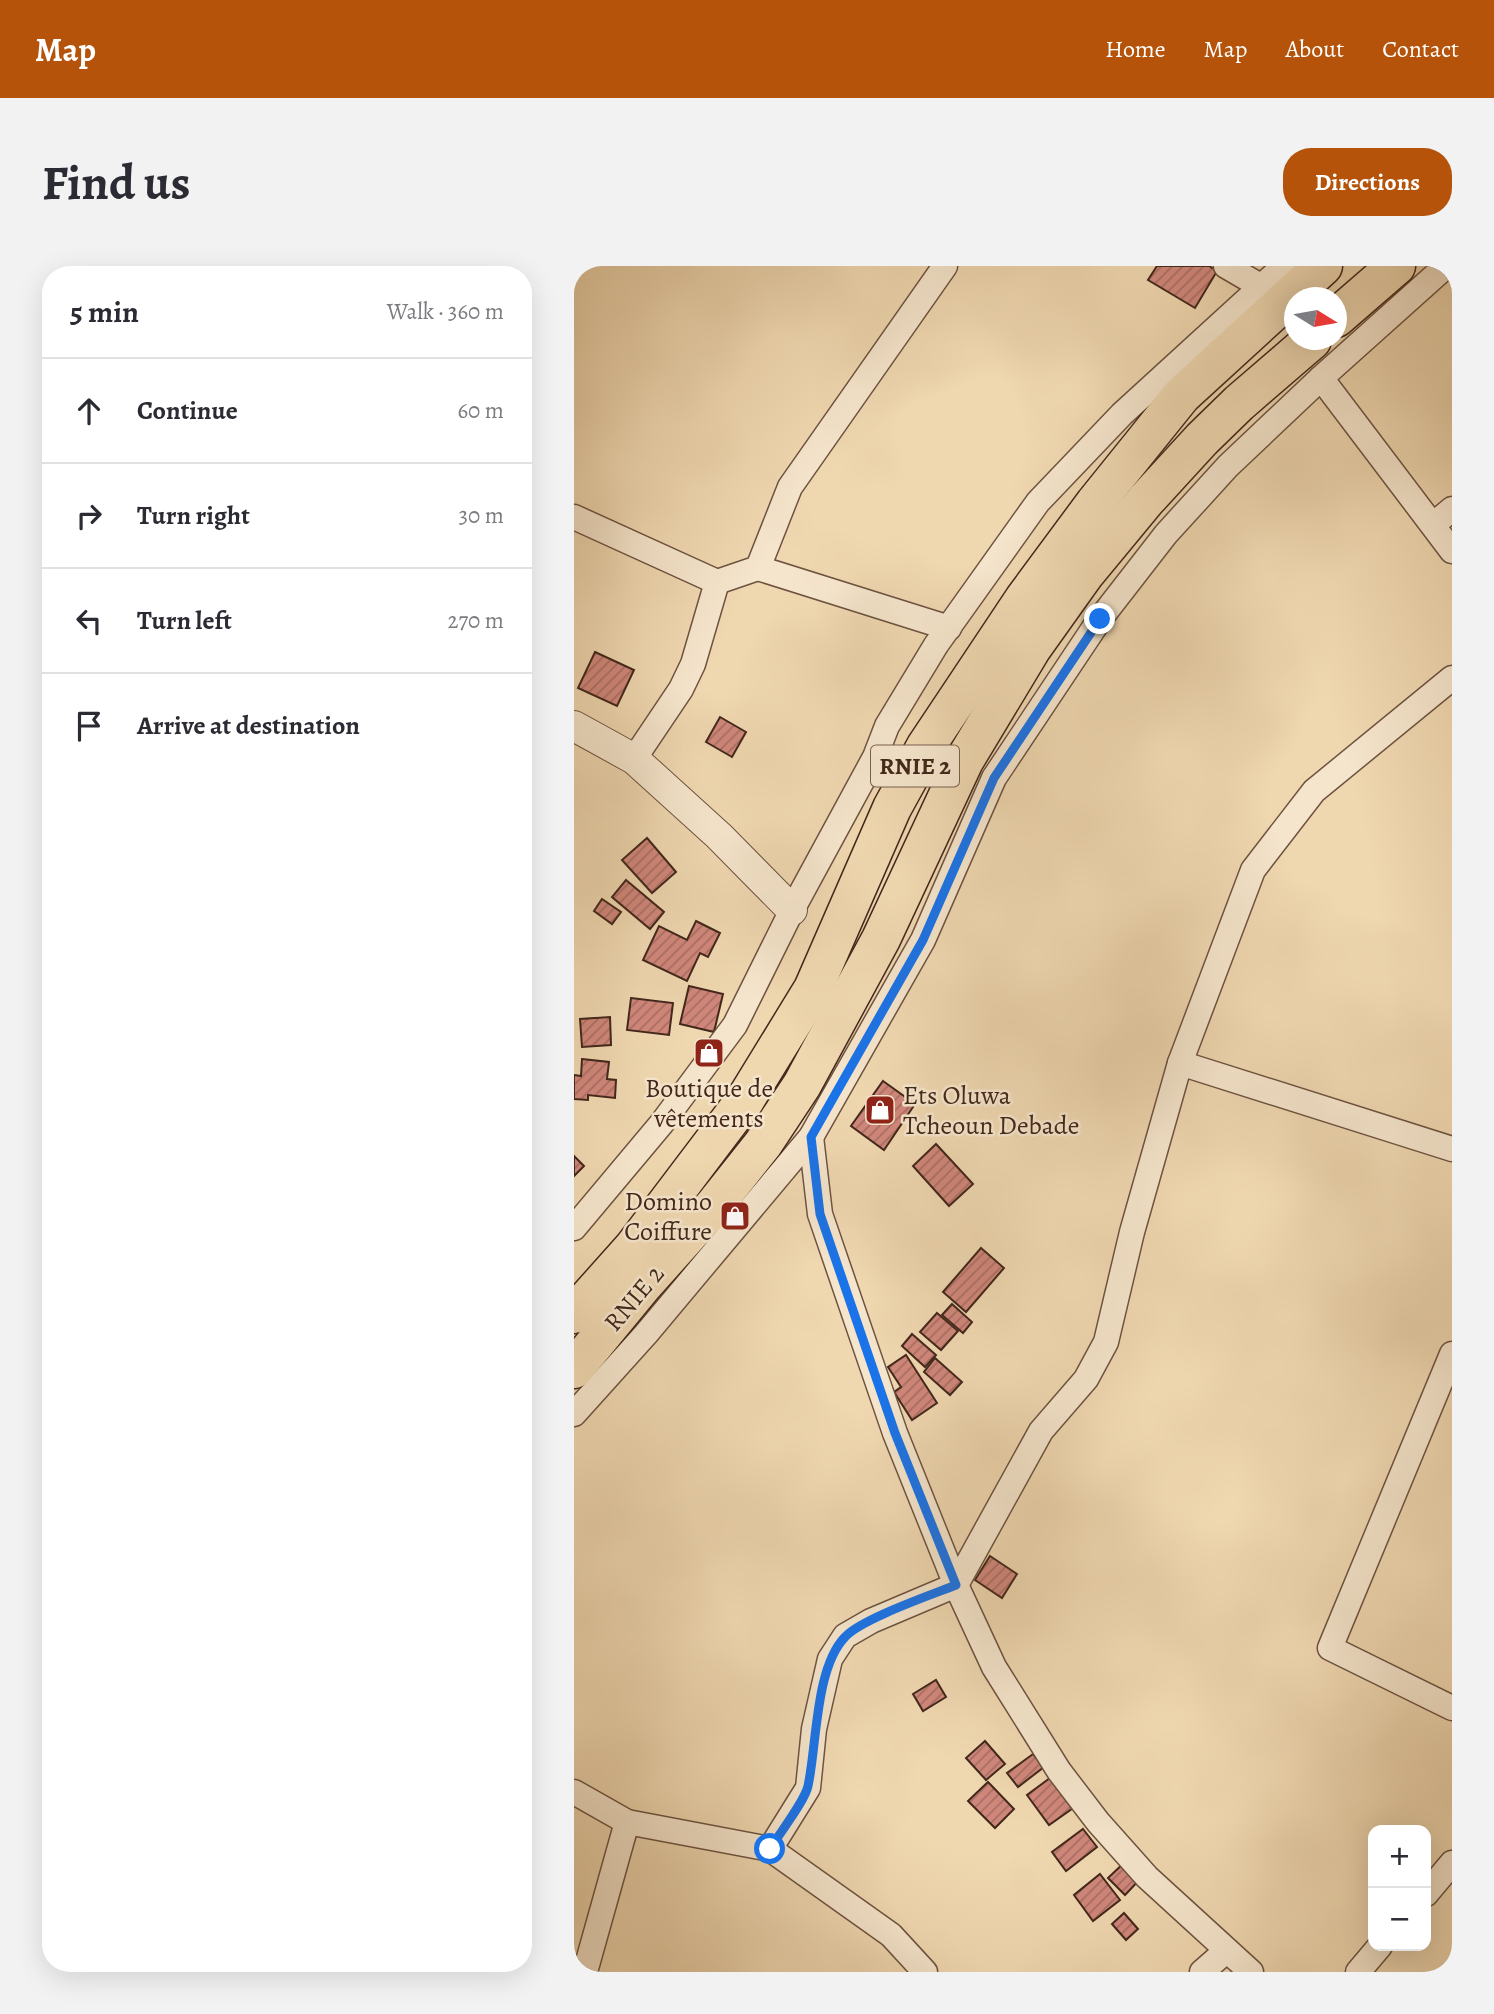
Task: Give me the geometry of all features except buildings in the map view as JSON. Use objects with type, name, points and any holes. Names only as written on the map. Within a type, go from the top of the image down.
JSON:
[{"type":"highway","name":"RNIE 2","points":[[574,1314],[633,1248],[745,1100],[813,989],[892,808],[926,746],[1024,599],[1095,503],[1182,395],[1323,266]]},
{"type":"highway","points":[[1347,308],[1396,266]]},
{"type":"highway","name":"RNIE 2","points":[[574,1369],[644,1284],[713,1207],[763,1144],[802,1085],[881,939],[964,761],[1039,638],[1084,575],[1146,500],[1221,421],[1301,350]]},
{"type":"street","points":[[758,568],[790,487],[945,266]]},
{"type":"street","points":[[1226,266],[1262,287]]},
{"type":"street","points":[[574,1228],[662,1123],[735,1025],[792,910],[875,757],[887,726],[936,645],[1038,502],[1122,414],[1284,266]]},
{"type":"street","points":[[574,1414],[646,1334],[811,1137],[923,940],[994,778],[1092,630],[1166,534],[1219,476],[1321,378],[1446,266]]},
{"type":"street","points":[[1321,378],[1452,551]]},
{"type":"street","points":[[1433,525],[1452,509]]},
{"type":"street","points":[[574,517],[717,582],[758,568],[948,628]]},
{"type":"street","points":[[634,759],[681,689],[692,664],[717,582]]},
{"type":"street","points":[[770,1849],[808,1788],[814,1729],[830,1659],[845,1636],[871,1621],[956,1585],[1041,1430],[1086,1380],[1106,1342],[1132,1232],[1180,1063],[1253,870],[1314,791],[1452,678]]},
{"type":"street","points":[[574,726],[634,759],[719,836],[792,910]]},
{"type":"street","points":[[1180,1063],[1452,1149]]},
{"type":"street","points":[[811,1137],[820,1214],[895,1433],[956,1585],[995,1667],[1059,1771],[1098,1822],[1147,1877],[1251,1972]]},
{"type":"street","points":[[1452,1354],[1330,1648],[1452,1708]]},
{"type":"street","points":[[574,1792],[627,1822],[770,1849],[891,1935],[925,1972]]},
{"type":"street","points":[[585,1972],[627,1822]]},
{"type":"street","points":[[1431,1888],[1452,1863]]},
{"type":"street","points":[[1202,1972],[1226,1951]]},
{"type":"street","points":[[1358,1972],[1376,1951]]},
{"type":"place","name":"Boutique de vêtements","points":[[709,1053]]},
{"type":"place","name":"Ets Oluwa Tcheoun Debade","points":[[880,1110]]},
{"type":"place","name":"Domino Coiffure","points":[[735,1216]]},
{"type":"route","points":[[770,1849],[808,1788],[814,1729],[830,1659],[845,1636],[871,1621],[956,1585],[895,1433],[820,1214],[811,1137],[923,940],[994,778],[1100,619]]}]
